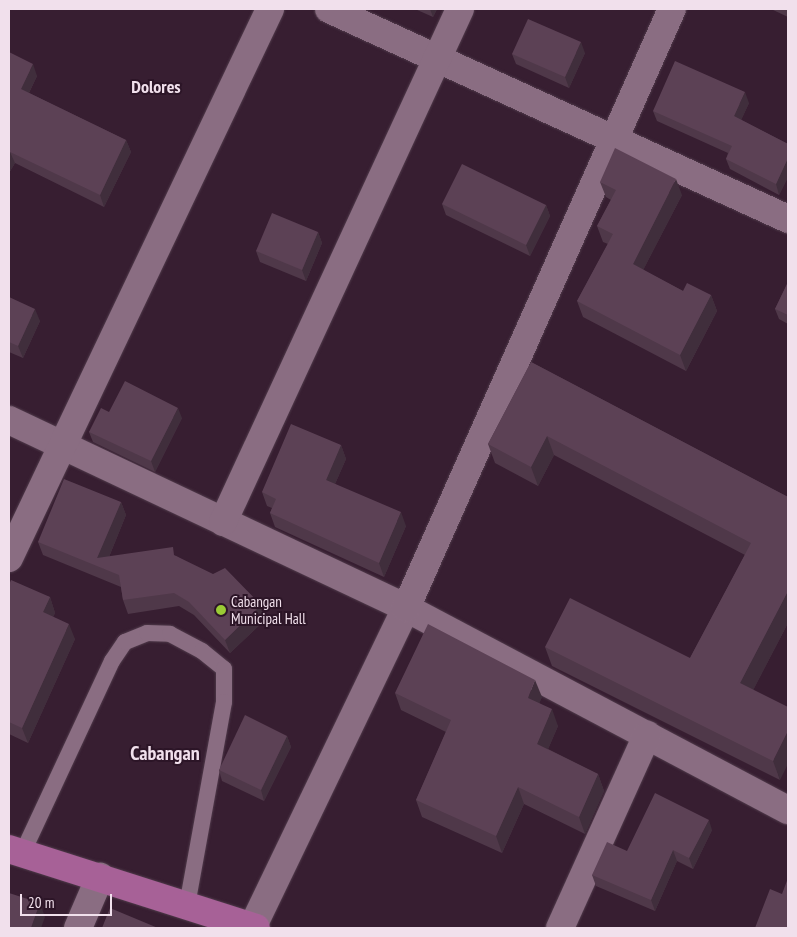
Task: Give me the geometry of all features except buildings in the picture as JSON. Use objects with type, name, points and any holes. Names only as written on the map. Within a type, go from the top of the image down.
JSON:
[{"type":"main road","points":[[16,852],[100,877],[253,928]]},
{"type":"street","points":[[9,558],[61,445],[270,9]]},
{"type":"street","points":[[328,9],[615,138],[788,219]]},
{"type":"street","points":[[223,522],[460,9]]},
{"type":"street","points":[[253,928],[406,608],[672,9]]},
{"type":"street","points":[[9,420],[406,608],[788,810]]},
{"type":"street","points":[[560,928],[647,736]]},
{"type":"street","points":[[78,928],[100,877]]},
{"type":"lane","points":[[16,852],[112,661],[125,642],[147,633],[170,634],[202,651],[224,669],[224,702],[187,906]]},
{"type":"place","name":"Cabangan Municipal Hall","points":[[221,610]]},
{"type":"district","name":"Dolores","points":[[156,87]]},
{"type":"district","name":"Cabangan","points":[[165,753]]}]
